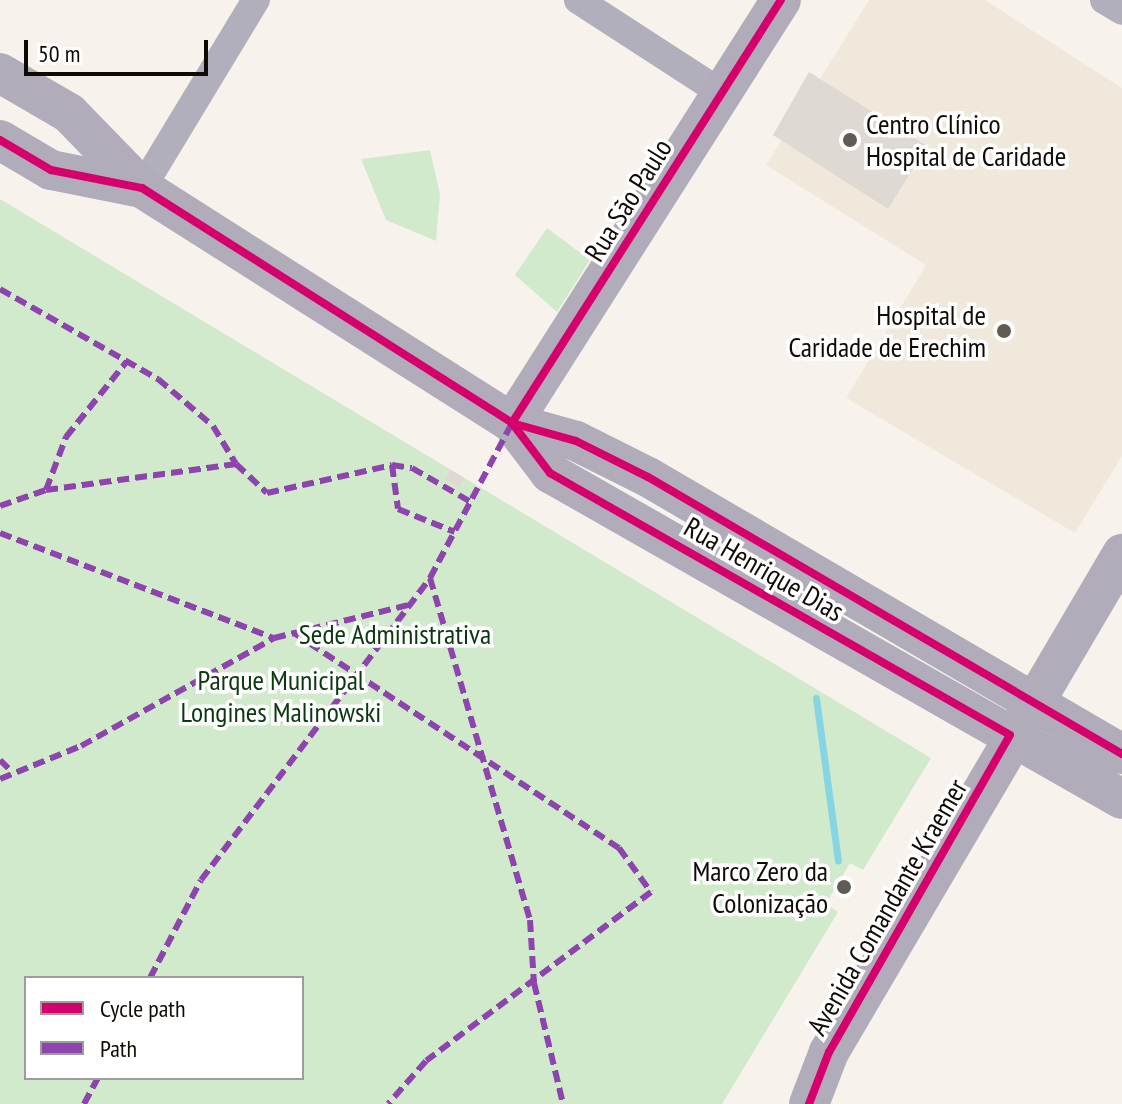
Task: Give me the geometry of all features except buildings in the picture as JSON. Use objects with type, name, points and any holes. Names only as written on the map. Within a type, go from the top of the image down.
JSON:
[{"type":"street","points":[[142,188],[256,0]]},
{"type":"street","points":[[578,0],[722,93]]},
{"type":"street","name":"Rua São Paulo","points":[[512,423],[781,0]]},
{"type":"street","points":[[1104,0],[1122,11]]},
{"type":"street","name":"Rua Henrique Dias","points":[[0,73],[69,113],[142,188],[512,423],[576,441],[648,477],[1122,754]]},
{"type":"street","name":"Rua Henrique Dias","points":[[0,140],[51,170],[142,188]]},
{"type":"street","name":"Rua Henrique Dias","points":[[512,423],[550,473],[1122,799]]},
{"type":"street","name":"Avenida Comandante Kraemer","points":[[803,1099],[1010,735],[1122,554]]},
{"type":"shaded area","name":"Hospital de Caridade de Erechim","points":[[869,0],[985,0],[1122,88],[1122,456],[1075,533],[846,398],[926,265],[766,165]]},
{"type":"green space","points":[[430,150],[440,194],[436,241],[386,220],[361,159]]},
{"type":"green space","name":"Parque Municipal Longines Malinowski","points":[[0,199],[931,758],[863,870],[850,863],[826,904],[838,912],[722,1104],[0,1104]]},
{"type":"green space","points":[[547,228],[590,260],[557,312],[515,275]]},
{"type":"waterway","points":[[816,698],[838,861]]},
{"type":"marked path","points":[[0,289],[158,379],[213,426],[236,464]]},
{"type":"marked path","points":[[46,490],[66,437],[127,361]]},
{"type":"marked path","points":[[151,976],[201,880],[430,578],[512,423]]},
{"type":"marked path","points":[[0,506],[46,490],[236,464],[267,493],[392,465],[412,468],[471,502]]},
{"type":"marked path","points":[[392,465],[398,509],[455,532]]},
{"type":"marked path","points":[[0,533],[274,638],[412,604]]},
{"type":"marked path","points":[[430,578],[530,920],[534,983],[563,1104]]},
{"type":"marked path","points":[[294,633],[619,848],[651,892],[426,1061],[388,1104]]},
{"type":"marked path","points":[[0,779],[81,746],[274,638]]},
{"type":"marked path","points":[[0,760],[13,773]]},
{"type":"marked path","points":[[84,1104],[97,1080]]},
{"type":"cycle path","points":[[512,423],[781,0]]},
{"type":"cycle path","points":[[0,140],[51,170],[142,188],[512,423],[576,441],[648,477],[1122,754]]},
{"type":"cycle path","points":[[512,423],[550,473],[1010,735],[829,1052],[809,1104]]},
{"type":"place","name":"Centro Clínico Hospital de Caridade","points":[[850,140]]},
{"type":"place","name":"Hospital de Caridade de Erechim","points":[[1004,331]]},
{"type":"place","name":"Marco Zero da Colonização","points":[[844,887]]},
{"type":"park label","name":"Sede Administrativa","points":[[395,634]]}]
